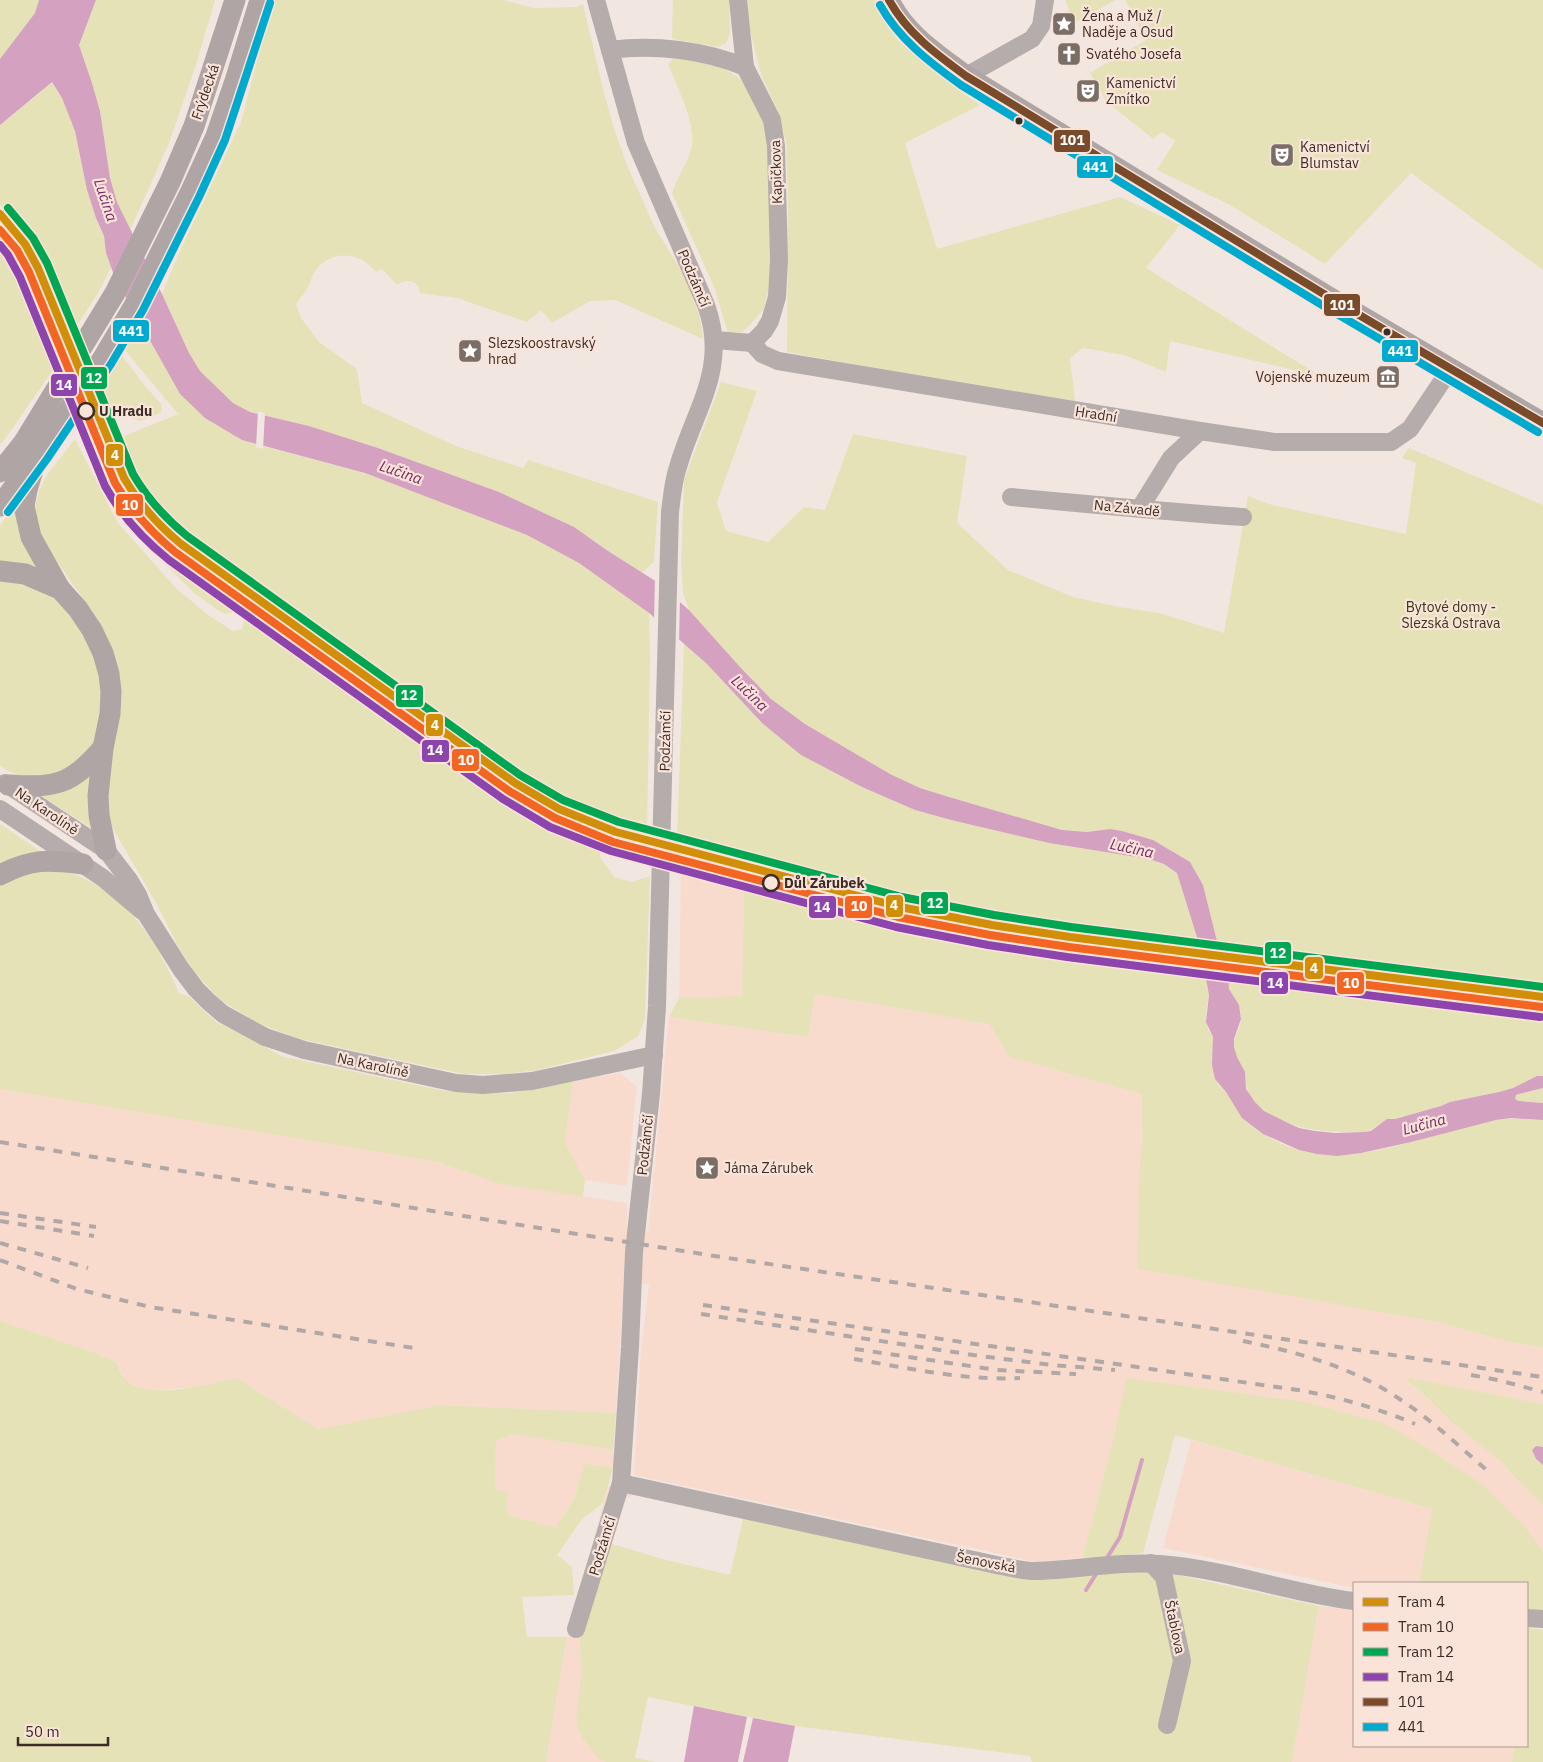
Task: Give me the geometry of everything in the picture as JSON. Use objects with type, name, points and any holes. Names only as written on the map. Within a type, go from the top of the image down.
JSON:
[{"type":"main road","name":"Frýdecká","points":[[31,448],[115,293],[170,182],[194,126],[235,0]]},
{"type":"main road","name":"Frýdecká","points":[[31,448],[103,358],[134,306],[216,136],[260,0]]},
{"type":"main road","points":[[889,0],[903,22],[918,39],[966,76],[1324,294],[1543,423]]},
{"type":"main road","points":[[0,458],[31,448]]},
{"type":"main road","points":[[0,472],[31,448]]},
{"type":"main road","points":[[0,506],[31,448]]},
{"type":"main road","points":[[31,448],[24,506],[33,543],[60,589],[78,609],[92,630],[108,667],[111,686],[111,706],[103,748],[98,805],[106,850]]},
{"type":"main road","points":[[0,571],[25,574],[60,589]]},
{"type":"main road","points":[[4,782],[44,785],[64,780],[79,772],[103,748]]},
{"type":"main road","points":[[0,875],[35,861],[83,864]]},
{"type":"street","name":"Podzámčí","points":[[576,1630],[621,1483],[634,1252],[654,1055],[658,986],[670,512],[678,466],[711,376],[715,340],[706,305],[636,143],[596,0]]},
{"type":"street","name":"Kapičkova","points":[[738,0],[745,67],[774,126],[779,260],[777,297],[773,316],[764,331],[752,343]]},
{"type":"street","points":[[966,76],[1032,39],[1041,26],[1045,0]]},
{"type":"street","points":[[610,50],[642,48],[672,50],[720,58],[745,67]]},
{"type":"street","points":[[715,340],[752,343]]},
{"type":"street","name":"Hradní","points":[[752,343],[762,354],[778,361],[1200,432],[1274,442],[1391,442],[1410,429],[1451,368]]},
{"type":"street","points":[[1140,508],[1171,458],[1200,432]]},
{"type":"street","name":"Na Závadě","points":[[1011,497],[1140,508],[1163,512],[1243,517]]},
{"type":"street","name":"Na Karolíně","points":[[4,782],[106,850],[134,886],[146,914],[181,969],[208,1002],[244,1026],[273,1040],[293,1047],[456,1082],[483,1085],[532,1081],[654,1055]]},
{"type":"street","name":"Na Karolíně","points":[[0,809],[115,887],[146,914]]},
{"type":"street","name":"Šenovská","points":[[621,1483],[1001,1566],[1033,1571],[1151,1563],[1191,1568],[1324,1597],[1353,1601]]},
{"type":"street","name":"Štablova","points":[[1151,1563],[1164,1577],[1182,1661],[1167,1725]]},
{"type":"street","points":[[1528,1618],[1543,1619]]},
{"type":"shaded area","points":[[681,868],[744,886],[742,997],[679,998]]},
{"type":"shaded area","points":[[815,994],[989,1024],[1010,1057],[1142,1093],[1139,1175],[1437,1322],[1509,1342],[1543,1347],[1543,1404],[1405,1378],[1453,1423],[1500,1461],[1543,1506],[1543,1551],[1526,1528],[1126,1378],[1115,1432],[1082,1560],[1050,1565],[634,1475],[641,1350],[649,1285],[624,1278],[616,1413],[440,1405],[318,1429],[237,1378],[197,1387],[147,1391],[126,1381],[116,1362],[88,1350],[0,1321],[0,1089],[439,1162],[496,1183],[627,1203],[627,1229],[648,1232],[669,1017],[807,1037]]},
{"type":"shaded area","points":[[620,1073],[637,1087],[627,1186],[585,1180],[565,1143],[573,1080]]},
{"type":"shaded area","points":[[513,1434],[613,1450],[614,1468],[584,1465],[575,1497],[556,1527],[507,1515],[507,1492],[495,1490],[496,1441]]},
{"type":"shaded area","points":[[1191,1440],[1432,1509],[1419,1582],[1353,1582],[1353,1588],[1163,1548]]},
{"type":"shaded area","points":[[608,1487],[642,1493],[625,1498],[580,1639],[581,1676],[576,1717],[578,1730],[592,1750],[605,1762],[546,1762],[567,1637]]},
{"type":"shaded area","points":[[1319,1606],[1353,1610],[1353,1747],[1514,1747],[1512,1762],[1292,1762]]},
{"type":"green space","points":[[0,0],[39,0],[35,13],[0,59]]},
{"type":"green space","points":[[96,0],[215,0],[196,65],[169,143],[130,230],[117,202],[110,178],[100,111],[79,45]]},
{"type":"green space","points":[[273,0],[504,0],[533,8],[577,7],[583,4],[614,129],[627,165],[655,228],[685,276],[700,318],[703,339],[615,300],[590,301],[552,323],[541,310],[527,322],[457,298],[420,293],[417,285],[412,282],[404,281],[397,285],[382,269],[376,272],[362,260],[346,256],[338,256],[323,263],[315,272],[308,288],[296,304],[301,318],[319,342],[357,369],[362,403],[456,446],[523,468],[528,460],[658,502],[654,562],[642,573],[574,527],[499,492],[378,448],[309,426],[250,412],[233,403],[200,371],[189,353],[162,294],[180,251],[241,122]]},
{"type":"green space","points":[[673,0],[729,0],[730,33],[726,43],[718,47],[672,39]]},
{"type":"green space","points":[[746,0],[874,0],[898,41],[980,105],[905,143],[937,249],[1120,197],[1180,225],[1146,268],[1320,376],[1170,341],[1166,372],[1124,355],[1083,348],[1070,358],[1075,401],[927,378],[787,352],[788,204],[786,141],[778,111],[761,75],[747,16]]},
{"type":"green space","points":[[1065,0],[1115,0],[1066,28],[1058,16],[1069,10]]},
{"type":"green space","points":[[1125,0],[1543,0],[1543,270],[1411,173],[1325,264],[1230,205],[1157,170],[1175,141],[1162,132],[1153,139],[1106,101],[1090,73],[1146,40]]},
{"type":"green space","points":[[674,57],[721,67],[738,77],[756,96],[764,112],[769,141],[770,291],[768,292],[764,309],[742,332],[728,333],[714,287],[672,193],[689,156],[692,140],[692,130],[686,107],[668,64]]},
{"type":"green space","points":[[51,81],[62,98],[75,131],[87,190],[104,236],[106,253],[112,266],[98,293],[76,327],[66,302],[58,305],[32,246],[0,204],[0,125],[41,92]]},
{"type":"green space","points":[[0,233],[20,257],[34,283],[42,303],[33,306],[57,364],[0,444]]},
{"type":"green space","points":[[139,320],[180,394],[258,445],[365,473],[527,535],[579,563],[649,613],[647,832],[595,815],[562,800],[524,779],[260,593],[152,511],[138,494],[125,471],[112,441],[178,414],[124,349]]},
{"type":"green space","points":[[121,354],[161,404],[162,410],[158,414],[140,421],[105,408],[98,389]]},
{"type":"green space","name":"Bytové domy - Slezská Ostrava","points":[[721,382],[757,391],[717,502],[726,531],[768,542],[804,507],[825,510],[853,434],[967,456],[957,523],[1008,570],[1073,597],[1159,613],[1224,633],[1248,496],[1268,504],[1406,534],[1416,463],[1402,458],[1409,448],[1543,505],[1543,988],[1219,949],[1203,885],[1153,840],[1110,829],[1087,832],[1062,830],[920,788],[886,772],[805,724],[771,699],[689,610],[683,593],[681,563],[684,480]]},
{"type":"green space","points":[[75,439],[118,523],[176,588],[208,615],[233,631],[242,629],[248,605],[511,799],[552,821],[601,842],[600,857],[614,877],[632,882],[650,876],[645,1019],[638,1036],[614,1051],[537,1070],[507,1074],[464,1074],[295,1038],[256,1022],[219,999],[193,970],[179,948],[155,901],[113,829],[105,804],[121,709],[114,652],[97,618],[41,539],[35,509],[39,491],[46,476]]},
{"type":"green space","points":[[98,443],[114,482],[136,518],[158,540],[238,598],[233,612],[226,614],[219,611],[194,593],[134,533],[122,517],[91,455]]},
{"type":"green space","points":[[14,507],[21,532],[35,565],[34,567],[0,564],[0,525]]},
{"type":"green space","points":[[0,579],[29,586],[47,594],[63,606],[88,640],[99,670],[102,703],[94,742],[86,754],[60,772],[30,777],[18,775],[0,766]]},
{"type":"green space","points":[[684,644],[707,664],[762,723],[862,787],[915,810],[951,820],[1049,843],[1149,859],[1164,864],[1177,873],[1200,947],[985,916],[879,893],[695,846],[696,841],[688,840],[687,844],[677,839]]},
{"type":"green space","points":[[90,774],[93,829],[40,795]]},
{"type":"green space","points":[[0,824],[40,851],[23,854],[0,864]]},
{"type":"green space","points":[[43,868],[74,874],[110,894],[125,907],[150,938],[161,955],[179,993],[190,997],[216,1022],[250,1038],[281,1056],[445,1091],[511,1093],[573,1080],[565,1143],[585,1180],[583,1197],[496,1183],[439,1162],[0,1089],[0,882]]},
{"type":"green space","points":[[744,886],[786,896],[787,891],[935,928],[1007,941],[1081,953],[1204,966],[1209,995],[1206,1013],[1208,1029],[1213,1037],[1218,1084],[1248,1123],[1285,1145],[1315,1153],[1345,1154],[1374,1151],[1466,1126],[1498,1120],[1515,1118],[1543,1120],[1543,1347],[1509,1342],[1437,1322],[1137,1269],[1142,1094],[1010,1057],[989,1024],[815,994],[808,1037],[669,1017],[679,998],[742,996]]},
{"type":"green space","points":[[1228,972],[1358,991],[1543,1012],[1543,1076],[1537,1076],[1513,1088],[1450,1102],[1390,1120],[1365,1132],[1322,1131],[1294,1126],[1269,1114],[1259,1106],[1248,1092],[1243,1069],[1234,1048],[1235,1038],[1241,1022],[1241,1014],[1228,985]]},
{"type":"green space","points":[[1543,1088],[1543,1103],[1515,1099],[1516,1095]]},
{"type":"green space","points":[[0,1321],[88,1350],[116,1362],[126,1380],[139,1387],[152,1390],[181,1389],[237,1378],[318,1429],[440,1405],[616,1413],[613,1450],[513,1434],[496,1441],[495,1490],[507,1492],[507,1515],[556,1527],[575,1497],[584,1464],[613,1468],[603,1503],[582,1519],[557,1555],[572,1567],[574,1595],[522,1597],[527,1637],[567,1637],[546,1762],[0,1762]]},
{"type":"green space","points":[[1404,1377],[1543,1404],[1543,1447],[1536,1447],[1536,1459],[1543,1465],[1543,1506],[1500,1461],[1453,1423]]},
{"type":"green space","points":[[1126,1378],[1305,1402],[1383,1423],[1426,1447],[1482,1484],[1526,1528],[1543,1551],[1543,1611],[1528,1609],[1528,1582],[1419,1582],[1432,1509],[1175,1435],[1143,1553],[1082,1560],[1115,1432]]},
{"type":"green space","points":[[744,1515],[1015,1575],[1146,1570],[1178,1575],[1319,1606],[1292,1762],[1032,1762],[1030,1756],[795,1726],[648,1697],[635,1758],[656,1762],[605,1762],[598,1758],[578,1730],[576,1717],[581,1676],[580,1639],[609,1543],[666,1560],[730,1575]]},
{"type":"green space","points":[[1528,1628],[1543,1630],[1543,1762],[1512,1762],[1514,1747],[1528,1747]]},
{"type":"water","name":"Lučina","points":[[39,0],[96,0],[79,45],[100,111],[110,178],[117,202],[189,353],[200,371],[233,403],[250,412],[309,426],[378,448],[499,492],[574,527],[657,582],[689,610],[771,699],[805,724],[890,774],[920,788],[1062,830],[1087,832],[1110,829],[1153,840],[1190,862],[1203,885],[1219,949],[1228,972],[1229,989],[1239,1005],[1241,1019],[1234,1039],[1234,1047],[1245,1072],[1246,1089],[1264,1111],[1299,1128],[1335,1133],[1364,1132],[1371,1131],[1387,1119],[1395,1119],[1450,1102],[1499,1092],[1513,1088],[1537,1076],[1543,1076],[1543,1088],[1516,1095],[1515,1099],[1543,1103],[1543,1120],[1511,1118],[1496,1120],[1411,1142],[1361,1153],[1337,1156],[1299,1150],[1263,1134],[1242,1118],[1226,1092],[1215,1079],[1212,1065],[1213,1037],[1206,1022],[1209,995],[1200,947],[1177,873],[1164,864],[1149,859],[1049,843],[951,820],[915,810],[862,787],[801,755],[762,723],[707,664],[649,613],[579,563],[527,535],[365,473],[242,440],[205,418],[180,394],[115,278],[106,253],[104,236],[87,190],[75,131],[62,98],[52,82],[0,125],[0,59],[35,13]]},
{"type":"water","points":[[1536,1446],[1543,1447],[1543,1465],[1536,1459],[1532,1450]]},
{"type":"water","points":[[694,1706],[747,1717],[738,1762],[684,1762]]},
{"type":"water","points":[[753,1718],[795,1726],[788,1762],[743,1762]]},
{"type":"pier","points":[[258,411],[265,413],[263,449],[256,447]]},
{"type":"pier","points":[[655,578],[680,598],[679,643],[654,621]]},
{"type":"pier","points":[[1198,948],[1223,952],[1229,968],[1202,965]]},
{"type":"waterway","points":[[1105,1561],[1120,1537],[1142,1460]]},
{"type":"waterway","points":[[1086,1590],[1098,1571]]},
{"type":"railway","points":[[0,1142],[721,1257],[1543,1377]]},
{"type":"railway","points":[[0,1213],[96,1227]]},
{"type":"railway","points":[[0,1221],[94,1236]]},
{"type":"railway","points":[[0,1243],[88,1268]]},
{"type":"railway","points":[[0,1260],[77,1289],[150,1307],[414,1348]]},
{"type":"railway","points":[[703,1305],[1298,1390],[1358,1404],[1415,1424]]},
{"type":"railway","points":[[701,1314],[980,1356],[1052,1365],[1115,1370]]},
{"type":"railway","points":[[1243,1341],[1305,1356],[1365,1379],[1401,1400],[1424,1417],[1490,1473]]},
{"type":"railway","points":[[855,1349],[997,1370],[1076,1374]]},
{"type":"railway","points":[[854,1359],[958,1376],[1020,1378]]},
{"type":"railway","points":[[1471,1375],[1543,1392]]},
{"type":"tram line","name":"12","points":[[8,208],[33,238],[47,263],[133,474],[150,499],[164,515],[187,536],[520,775],[563,800],[619,822],[902,897],[994,915],[1071,927],[1543,987]]},
{"type":"tram line","name":"4","points":[[0,214],[25,244],[38,268],[124,478],[136,497],[157,522],[181,544],[515,783],[559,809],[616,832],[900,907],[992,925],[1070,937],[1543,997]]},
{"type":"tram line","name":"10","points":[[0,230],[17,250],[29,272],[115,483],[135,511],[158,537],[175,552],[509,791],[555,818],[613,842],[898,917],[990,935],[1069,947],[1542,1007]]},
{"type":"tram line","name":"14","points":[[0,245],[20,277],[105,486],[118,507],[142,535],[169,560],[503,799],[550,827],[611,851],[896,927],[988,945],[1067,957],[1540,1017]]},
{"type":"transit line","name":"101","points":[[889,0],[913,33],[966,76],[1332,299],[1543,423]]},
{"type":"transit line","name":"441","points":[[8,512],[47,459],[111,364],[143,310],[225,140],[270,3]]},
{"type":"transit line","name":"441","points":[[880,5],[896,29],[926,59],[961,85],[1327,308],[1538,432]]},
{"type":"place","name":"Žena a Muž / Naděje a Osud","points":[[1064,24]]},
{"type":"place","name":"Svatého Josefa","points":[[1069,54]]},
{"type":"place","name":"Kamenictví Zmítko","points":[[1088,91]]},
{"type":"place","name":"Kamenictví Blumstav","points":[[1282,155]]},
{"type":"place","name":"Slezskoostravský hrad","points":[[470,351]]},
{"type":"place","name":"Vojenské muzeum","points":[[1388,377]]},
{"type":"place","name":"U Hradu","points":[[86,411]]},
{"type":"place","name":"Důl Zárubek","points":[[771,883]]},
{"type":"place","name":"Jáma Zárubek","points":[[707,1168]]}]
